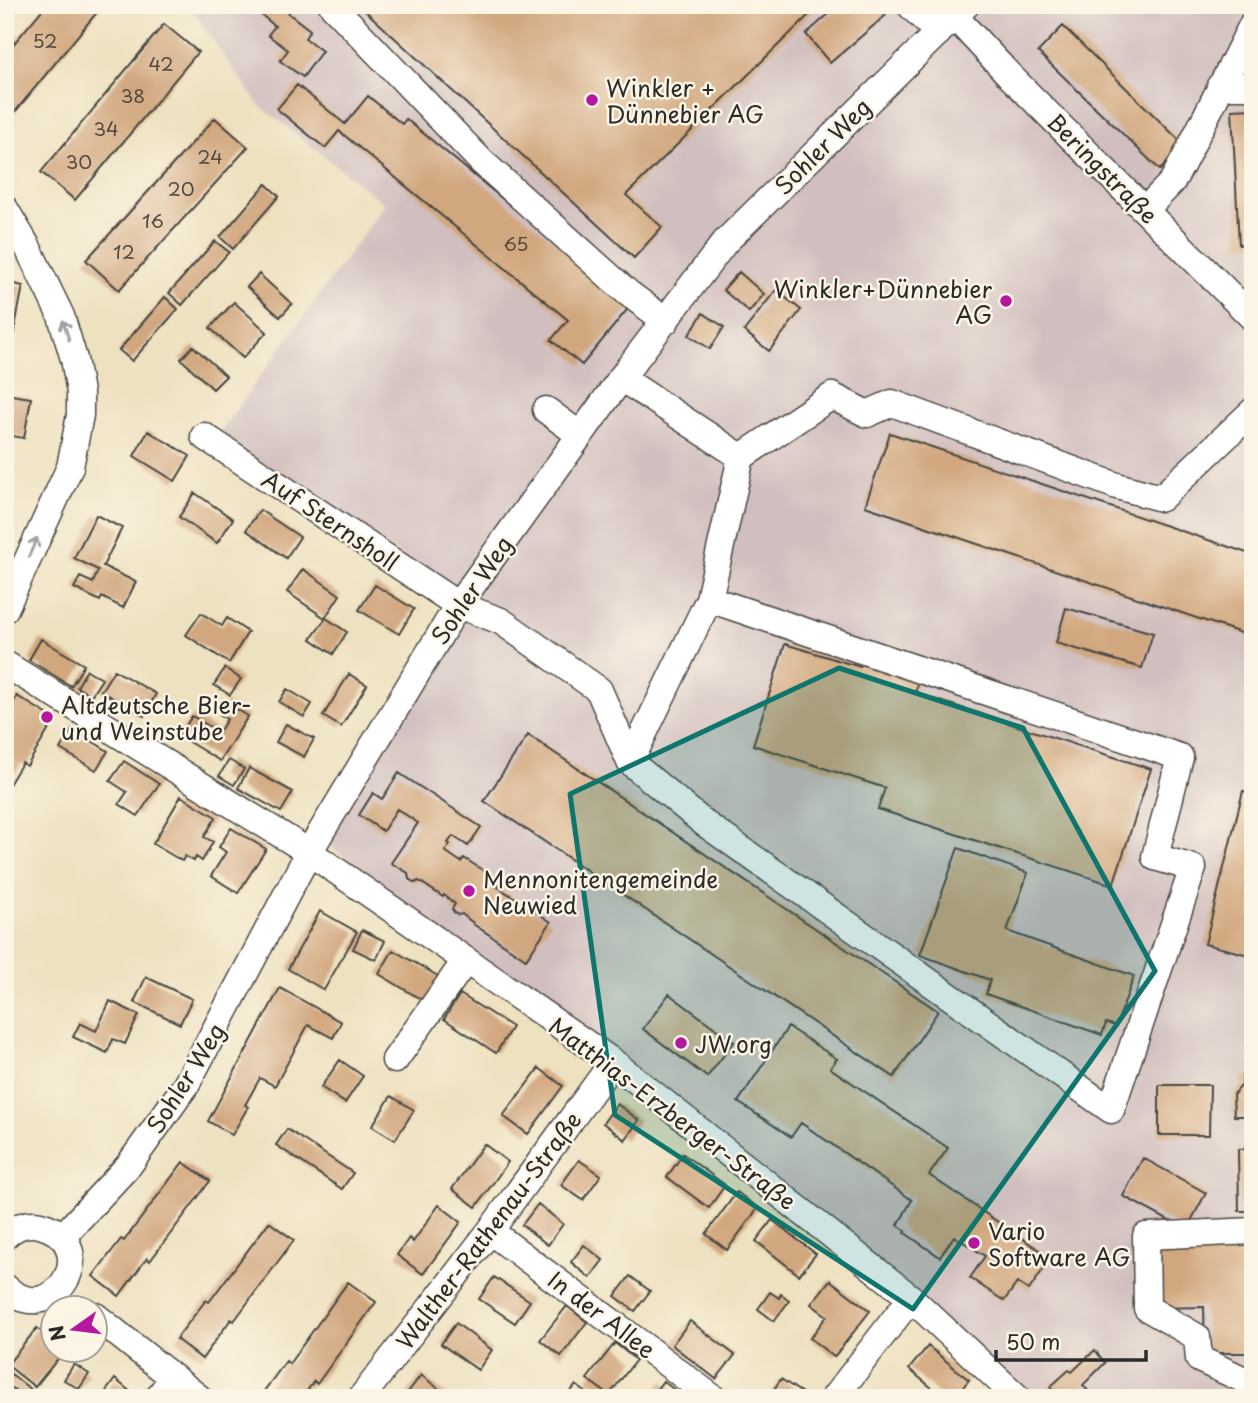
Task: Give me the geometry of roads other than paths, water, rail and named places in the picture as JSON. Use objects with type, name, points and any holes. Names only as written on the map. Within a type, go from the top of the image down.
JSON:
[{"type":"street","points":[[332,5],[481,161],[628,293],[666,320]]},
{"type":"street","name":"Beringstraße","points":[[910,5],[953,18],[1253,318]]},
{"type":"street","name":"Sohler Weg","points":[[62,1237],[129,1165],[186,1085],[309,852],[458,605],[621,377],[725,242],[953,18]]},
{"type":"street","points":[[1145,210],[1172,182],[1253,23]]},
{"type":"street","points":[[1220,86],[1253,86]]},
{"type":"street","points":[[5,209],[27,246],[61,316],[74,359],[80,392],[80,415],[70,467],[5,609]]},
{"type":"street","points":[[621,377],[741,457]]},
{"type":"street","points":[[709,599],[1180,757],[1155,857],[1192,868],[1111,1110],[704,823],[630,762],[709,599],[741,457],[832,396],[867,414],[892,403],[1118,486],[1161,498],[1253,411]]},
{"type":"street","points":[[546,410],[580,435]]},
{"type":"street","name":"Auf Sternsholl","points":[[204,436],[458,605],[501,621],[599,690],[630,762]]},
{"type":"street","name":"Matthias-Erzberger-Straße","points":[[5,664],[309,852],[613,1062],[911,1298],[1018,1398]]},
{"type":"street","points":[[395,1060],[466,960]]},
{"type":"street","name":"Walther-Rathenau-Straße","points":[[361,1398],[490,1231],[613,1062]]},
{"type":"street","points":[[5,1236],[20,1226],[36,1224],[50,1228],[62,1237],[67,1245],[71,1263],[70,1272],[61,1288],[50,1296],[38,1300],[8,1294]]},
{"type":"street","name":"In der Allee","points":[[490,1231],[713,1398]]},
{"type":"street","points":[[1253,1231],[1146,1236],[1147,1308],[1197,1337],[1199,1359],[1253,1384]]},
{"type":"street","points":[[61,1288],[69,1294]]},
{"type":"street","points":[[834,1398],[911,1298]]},
{"type":"street","points":[[108,1329],[166,1388],[199,1398]]},
{"type":"place","name":"Winkler + Dünnebier AG","points":[[592,100]]},
{"type":"place","name":"Winkler+Dünnebier AG","points":[[1006,301]]},
{"type":"place","name":"Altdeutsche Bier- und Weinstube","points":[[47,717]]},
{"type":"place","name":"Mennonitengemeinde Neuwied","points":[[469,891]]},
{"type":"place","name":"JW.org","points":[[681,1043]]},
{"type":"place","name":"Vario Software AG","points":[[974,1243]]}]
